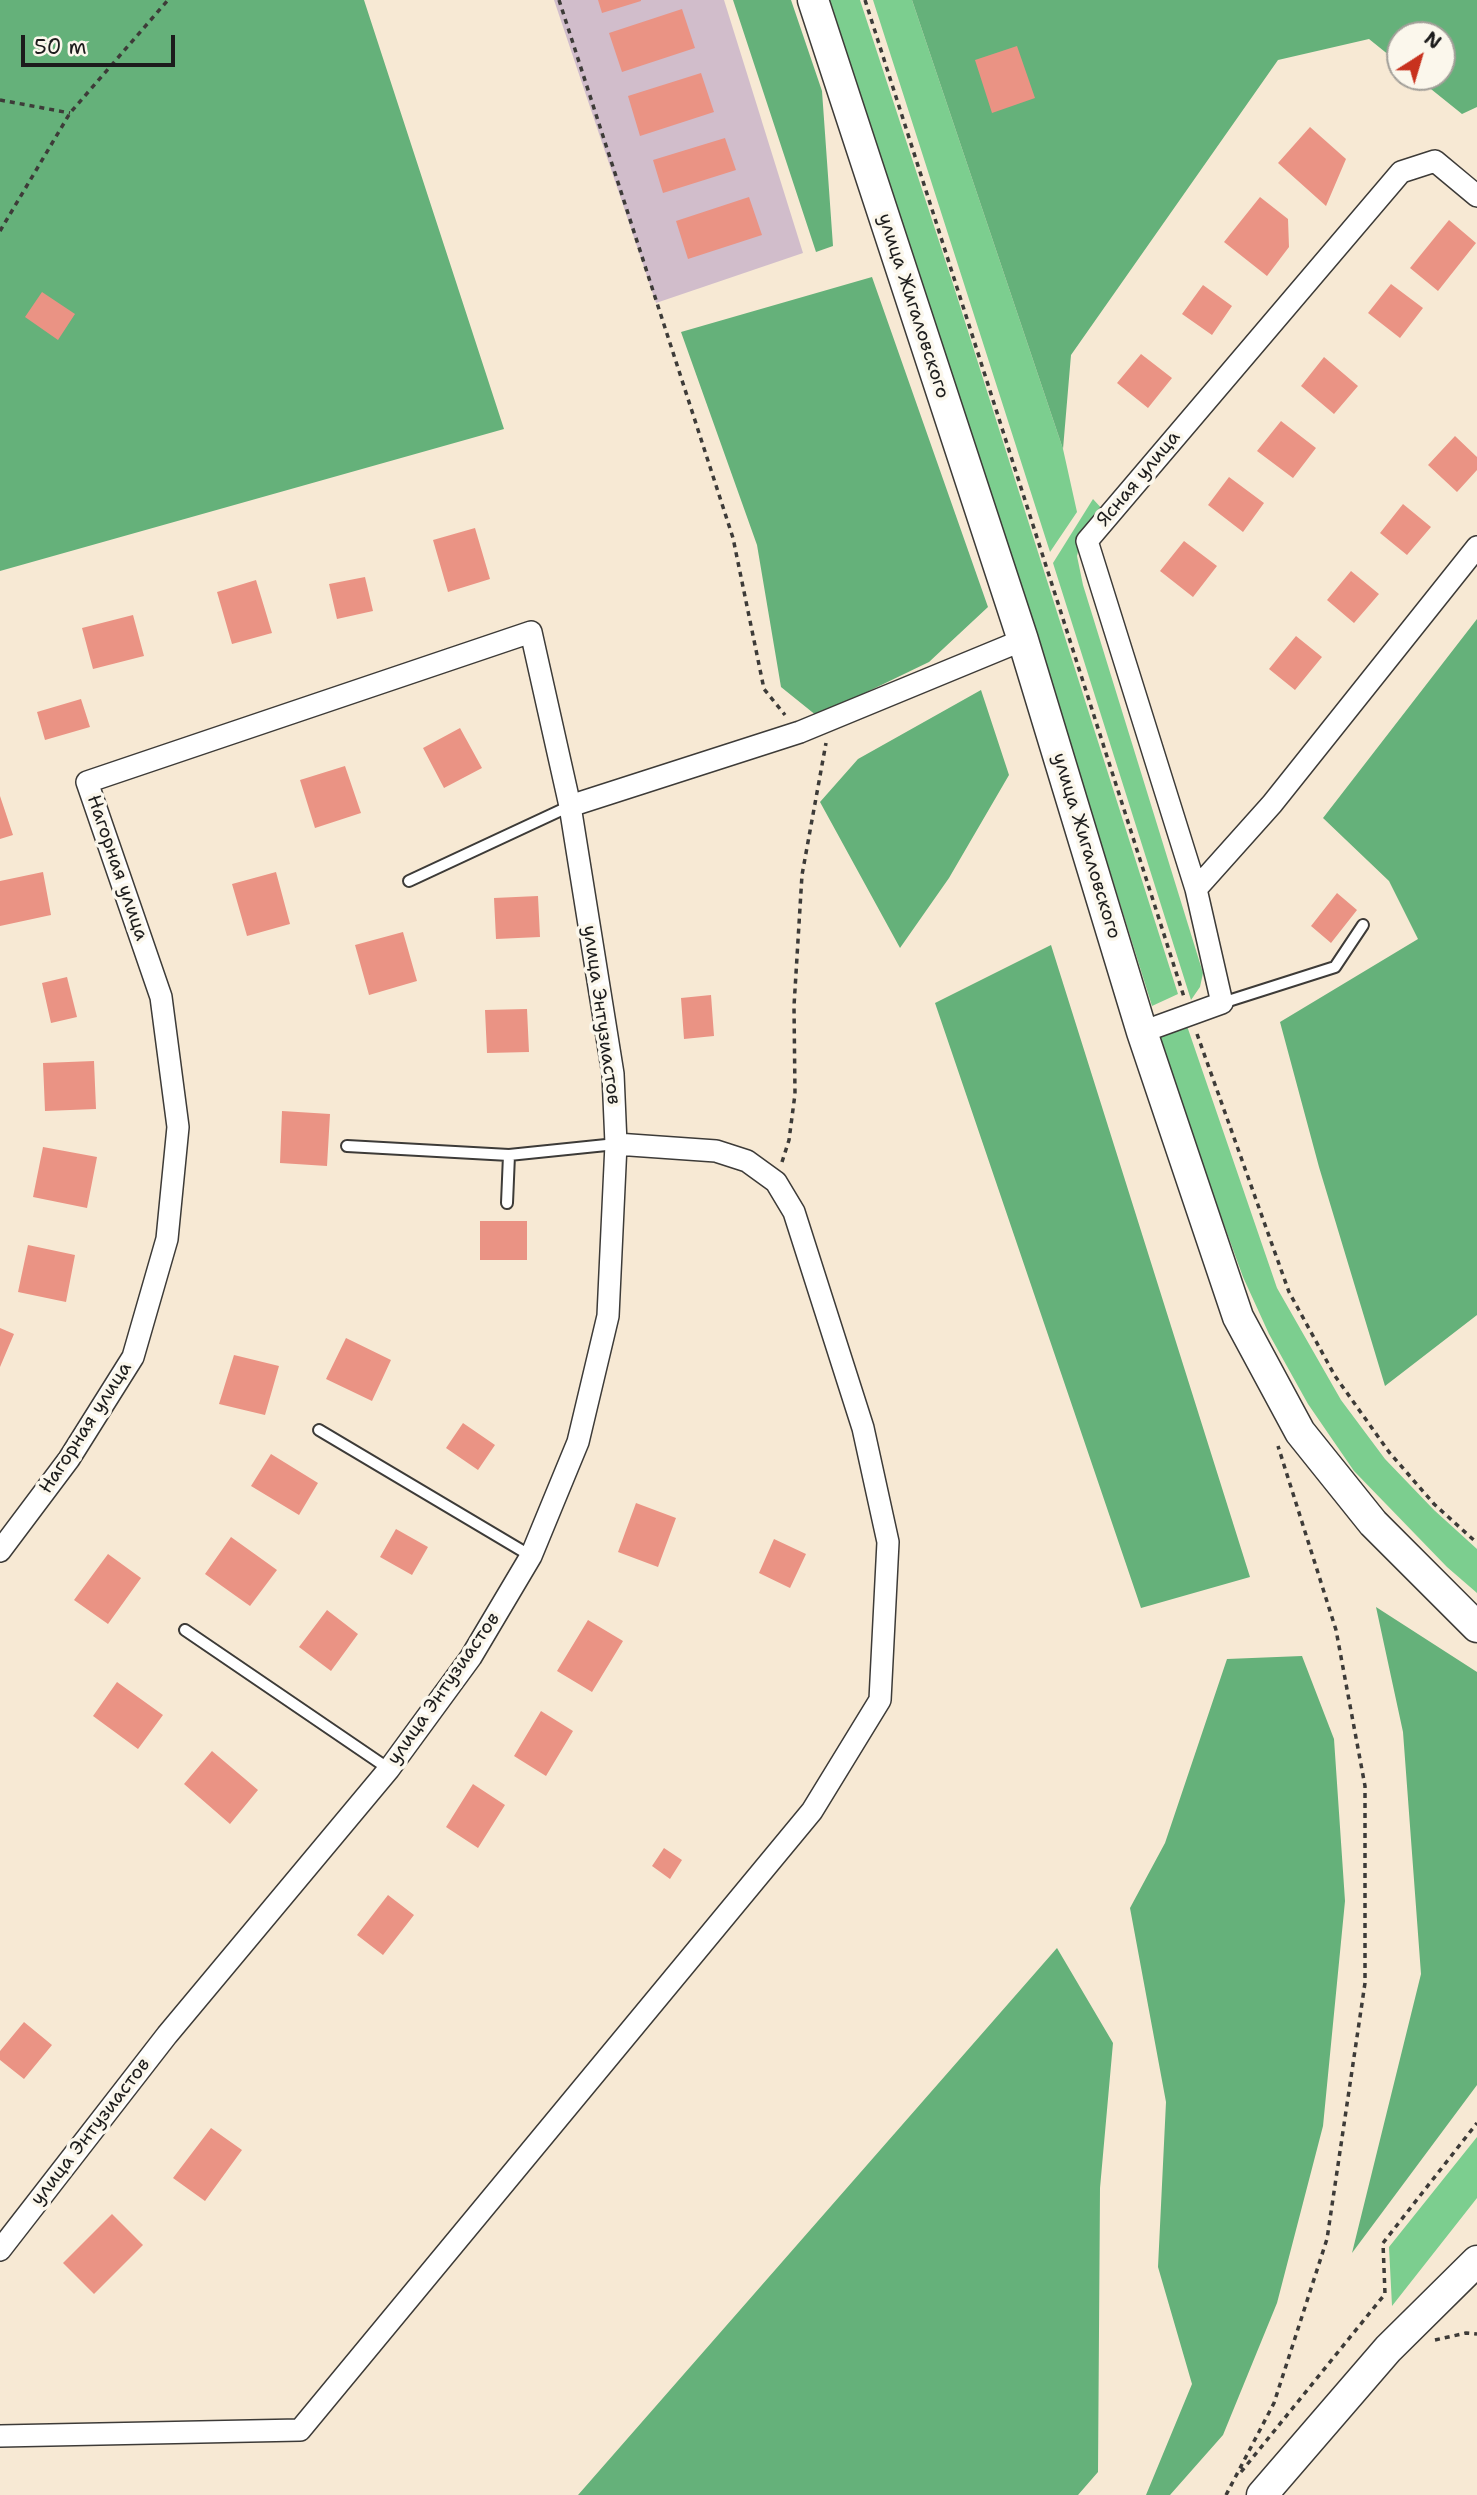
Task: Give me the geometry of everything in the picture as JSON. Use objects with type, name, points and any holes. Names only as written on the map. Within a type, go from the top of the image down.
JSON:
[{"type":"main road","name":"улица Жигаловского","points":[[813,0],[1023,640],[1142,1032],[1238,1317],[1300,1432],[1373,1523],[1477,1628]]},
{"type":"main road","points":[[1262,2495],[1388,2349],[1477,2261]]},
{"type":"street","name":"Ясная улица","points":[[1222,1003],[1196,889],[1087,541],[1401,172],[1435,160],[1477,196]]},
{"type":"street","points":[[1196,889],[1272,804],[1477,547]]},
{"type":"street","name":"Нагорная улица","points":[[0,1551],[69,1459],[133,1357],[167,1240],[178,1128],[161,998],[87,782],[531,632],[570,806]]},
{"type":"street","points":[[570,806],[800,732],[1023,640]]},
{"type":"street","name":"улица Энтузиастов","points":[[0,2249],[167,2035],[389,1769],[471,1657],[531,1556],[578,1442],[608,1316],[616,1144],[613,1074],[570,806]]},
{"type":"street","points":[[1142,1032],[1222,1003]]},
{"type":"street","points":[[0,2436],[300,2430],[812,1811],[880,1700],[888,1542],[863,1428],[794,1212],[776,1182],[747,1161],[716,1151],[616,1144]]},
{"type":"lane","points":[[409,881],[570,806]]},
{"type":"lane","points":[[1222,1003],[1335,967],[1363,925]]},
{"type":"lane","points":[[346,1146],[509,1155],[616,1144]]},
{"type":"lane","points":[[507,1203],[509,1155]]},
{"type":"lane","points":[[319,1430],[531,1556]]},
{"type":"lane","points":[[185,1630],[389,1769]]},
{"type":"path","points":[[0,231],[71,113],[168,0]]},
{"type":"path","points":[[559,0],[733,538],[764,689],[800,732]]},
{"type":"path","points":[[865,0],[1189,1013],[1289,1292],[1335,1377],[1389,1452],[1434,1504],[1477,1543]]},
{"type":"path","points":[[0,100],[71,113]]},
{"type":"path","points":[[776,1182],[789,1140],[795,1094],[794,1006],[802,875],[830,720]]},
{"type":"path","points":[[1226,2495],[1274,2403],[1328,2239],[1365,1983],[1365,1786],[1336,1630],[1275,1434]]},
{"type":"path","points":[[1235,2479],[1385,2294],[1383,2243],[1477,2123]]},
{"type":"shaded area","points":[[554,0],[724,0],[803,253],[656,303]]},
{"type":"green space","points":[[0,0],[364,0],[504,429],[0,571]]},
{"type":"green space","points":[[733,0],[791,0],[822,91],[833,246],[816,252]]},
{"type":"green space","points":[[829,0],[860,0],[954,287],[1178,994],[1152,1006],[1039,644],[895,210]]},
{"type":"green space","points":[[873,0],[912,0],[1063,449],[1077,512],[1050,552]]},
{"type":"green space","points":[[912,0],[1477,0],[1477,107],[1462,114],[1433,91],[1456,91],[1456,21],[1386,21],[1386,53],[1369,39],[1278,60],[1071,355],[1063,449]]},
{"type":"green space","points":[[872,277],[988,607],[929,662],[817,716],[781,687],[757,545],[681,332]]},
{"type":"green space","points":[[1093,499],[1104,511],[1081,539],[1077,556],[1083,585],[1203,973],[1200,987],[1191,1000],[1053,563]]},
{"type":"green space","points":[[1477,619],[1477,1315],[1385,1386],[1319,1167],[1280,1022],[1418,939],[1389,881],[1323,818]]},
{"type":"green space","points":[[981,690],[1009,775],[949,878],[900,948],[820,802],[858,759]]},
{"type":"green space","points":[[1051,945],[1250,1577],[1141,1608],[935,1003]]},
{"type":"green space","points":[[1186,1023],[1277,1288],[1341,1400],[1385,1459],[1434,1510],[1477,1549],[1477,1593],[1447,1567],[1354,1471],[1308,1404],[1269,1334],[1243,1277],[1158,1043],[1161,1032]]},
{"type":"green space","points":[[1376,1607],[1477,1672],[1477,2085],[1352,2253],[1421,1974],[1403,1732]]},
{"type":"green space","points":[[1302,1656],[1334,1739],[1345,1901],[1323,2126],[1277,2303],[1223,2435],[1170,2495],[1146,2495],[1192,2384],[1158,2267],[1166,2102],[1130,1908],[1165,1843],[1227,1659]]},
{"type":"green space","points":[[1057,1948],[1113,2043],[1100,2188],[1098,2472],[1078,2495],[578,2495]]},
{"type":"green space","points":[[1477,2137],[1477,2198],[1392,2306],[1389,2247]]},
{"type":"building","points":[[598,0],[641,0],[641,1],[602,13]]},
{"type":"building","points":[[682,9],[695,48],[622,72],[609,33]]},
{"type":"building","points":[[1017,46],[1035,98],[992,113],[975,60]]},
{"type":"building","points":[[701,73],[714,112],[640,136],[628,96]]},
{"type":"building","points":[[1310,127],[1346,159],[1326,206],[1278,163]]},
{"type":"building","points":[[725,138],[736,170],[663,193],[653,160]]},
{"type":"building","points":[[749,197],[762,235],[688,259],[676,221]]},
{"type":"building","points":[[1260,197],[1288,219],[1289,247],[1267,276],[1224,242]]},
{"type":"building","points":[[1449,220],[1476,243],[1438,291],[1410,268]]},
{"type":"building","points":[[1391,284],[1423,308],[1400,338],[1368,313]]},
{"type":"building","points":[[1203,285],[1232,306],[1212,335],[1182,314]]},
{"type":"building","points":[[42,292],[75,314],[58,340],[25,317]]},
{"type":"building","points":[[1141,354],[1172,378],[1148,408],[1117,383]]},
{"type":"building","points":[[1324,357],[1358,386],[1334,414],[1301,386]]},
{"type":"building","points":[[1281,421],[1316,448],[1293,478],[1257,451]]},
{"type":"building","points":[[1455,436],[1477,457],[1477,470],[1457,492],[1428,465]]},
{"type":"building","points":[[1229,477],[1264,503],[1243,532],[1208,505]]},
{"type":"building","points":[[1403,504],[1431,527],[1407,555],[1380,533]]},
{"type":"building","points":[[475,528],[490,579],[448,592],[433,540]]},
{"type":"building","points":[[1184,541],[1217,566],[1193,597],[1160,571]]},
{"type":"building","points":[[1351,571],[1379,594],[1354,623],[1327,600]]},
{"type":"building","points":[[365,577],[373,611],[337,619],[329,584]]},
{"type":"building","points":[[256,580],[272,633],[232,644],[217,592]]},
{"type":"building","points":[[133,615],[144,656],[93,669],[82,628]]},
{"type":"building","points":[[1296,636],[1322,657],[1295,690],[1269,669]]},
{"type":"building","points":[[81,699],[90,727],[45,740],[37,712]]},
{"type":"building","points":[[460,728],[482,768],[444,788],[423,748]]},
{"type":"building","points":[[345,766],[361,813],[315,828],[300,780]]},
{"type":"building","points":[[0,796],[13,835],[0,839]]},
{"type":"building","points":[[43,872],[51,915],[0,926],[0,881]]},
{"type":"building","points":[[276,872],[290,924],[247,936],[232,884]]},
{"type":"building","points":[[1337,893],[1357,910],[1331,943],[1311,926]]},
{"type":"building","points":[[538,896],[540,937],[496,939],[494,898]]},
{"type":"building","points":[[403,932],[417,981],[369,995],[355,945]]},
{"type":"building","points":[[67,977],[77,1017],[51,1023],[42,983]]},
{"type":"building","points":[[711,995],[714,1036],[684,1039],[681,998]]},
{"type":"building","points":[[527,1009],[529,1052],[487,1053],[485,1010]]},
{"type":"building","points":[[94,1061],[96,1109],[45,1111],[43,1063]]},
{"type":"building","points":[[282,1111],[330,1114],[327,1166],[280,1163]]},
{"type":"building","points":[[43,1147],[97,1157],[87,1208],[33,1197]]},
{"type":"building","points":[[480,1221],[527,1221],[527,1260],[480,1260]]},
{"type":"building","points":[[28,1245],[75,1255],[66,1302],[18,1292]]},
{"type":"building","points":[[0,1328],[14,1334],[0,1367]]},
{"type":"building","points":[[346,1338],[391,1360],[372,1401],[326,1379]]},
{"type":"building","points":[[234,1355],[279,1366],[265,1415],[219,1404]]},
{"type":"building","points":[[463,1423],[495,1445],[478,1470],[446,1448]]},
{"type":"building","points":[[271,1454],[318,1483],[299,1515],[251,1486]]},
{"type":"building","points":[[636,1503],[676,1518],[658,1567],[618,1552]]},
{"type":"building","points":[[396,1529],[428,1547],[412,1575],[380,1557]]},
{"type":"building","points":[[231,1537],[277,1570],[250,1606],[205,1574]]},
{"type":"building","points":[[774,1539],[806,1554],[790,1588],[759,1573]]},
{"type":"building","points":[[108,1554],[141,1578],[108,1624],[74,1600]]},
{"type":"building","points":[[327,1610],[358,1634],[331,1671],[299,1647]]},
{"type":"building","points":[[588,1620],[623,1641],[592,1692],[557,1671]]},
{"type":"building","points":[[117,1682],[163,1715],[138,1749],[93,1716]]},
{"type":"building","points":[[541,1711],[573,1731],[546,1776],[514,1756]]},
{"type":"building","points":[[212,1751],[258,1790],[230,1824],[184,1784]]},
{"type":"building","points":[[473,1784],[505,1805],[478,1848],[446,1827]]},
{"type":"building","points":[[664,1848],[682,1860],[670,1879],[652,1866]]},
{"type":"building","points":[[388,1895],[414,1915],[383,1955],[357,1935]]},
{"type":"building","points":[[24,2022],[52,2045],[24,2079],[0,2060],[0,2051]]},
{"type":"building","points":[[211,2128],[242,2150],[205,2201],[173,2178]]},
{"type":"building","points":[[112,2214],[143,2245],[94,2294],[63,2263]]}]
